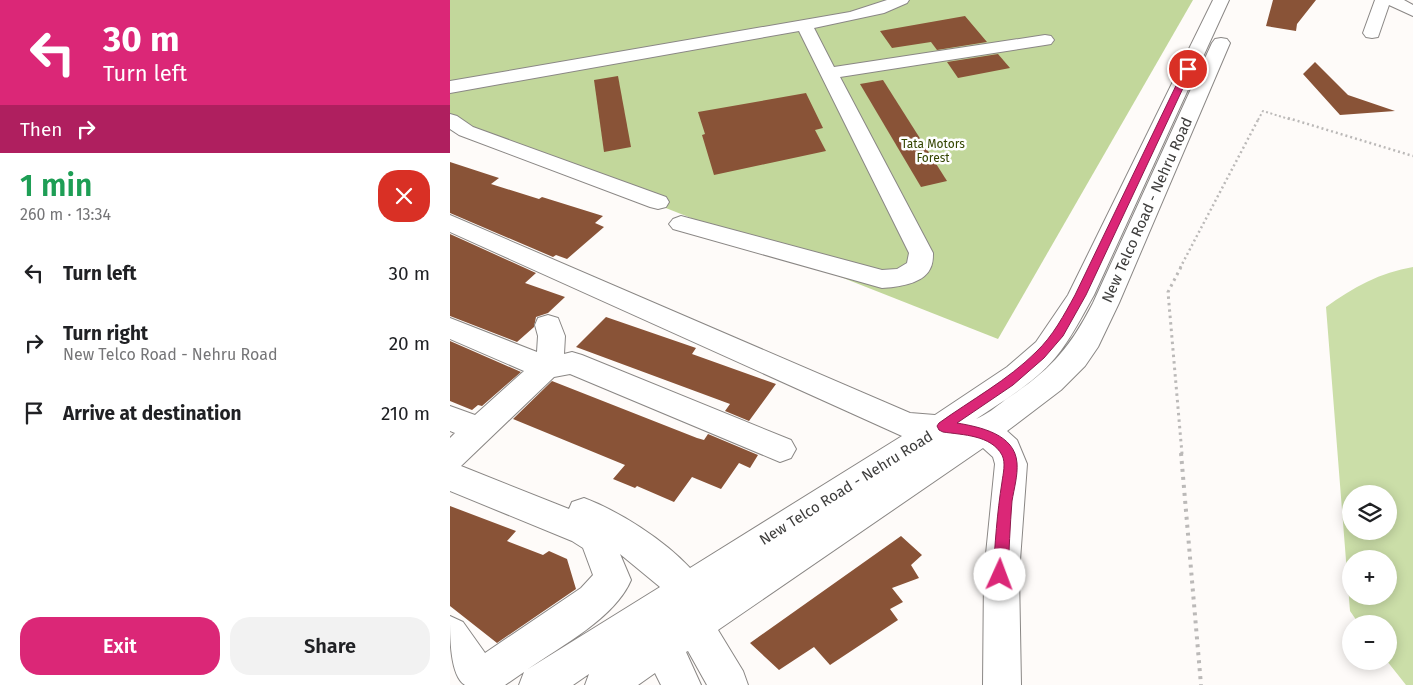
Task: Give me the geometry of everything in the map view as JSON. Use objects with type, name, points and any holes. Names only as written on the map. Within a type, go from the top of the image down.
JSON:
[{"type":"street","points":[[450,87],[851,17],[878,10],[901,0]]},
{"type":"street","points":[[1372,33],[1383,0]]},
{"type":"street","points":[[1391,0],[1413,11]]},
{"type":"street","name":"New Telco Road - Nehru Road","points":[[604,685],[662,646],[695,610],[943,426],[1009,381],[1040,355],[1059,333],[1081,295],[1231,1]]},
{"type":"street","name":"New Telco Road - Nehru Road","points":[[538,685],[695,610],[982,432],[1037,394],[1065,370],[1085,344],[1106,303],[1231,1]]},
{"type":"street","points":[[681,224],[882,279],[894,279],[910,274],[919,267],[920,253],[804,25]]},
{"type":"street","points":[[829,73],[1045,40]]},
{"type":"street","points":[[450,120],[466,131],[658,202]]},
{"type":"street","points":[[450,223],[907,425],[919,428],[943,426],[982,432],[1002,445],[1009,454],[1011,464],[1001,557],[999,631],[1002,685]]},
{"type":"street","points":[[548,325],[552,334],[552,349],[546,368],[450,458],[584,513],[642,550],[695,610],[729,685]]},
{"type":"street","points":[[450,329],[546,368],[572,363],[780,449]]},
{"type":"street","points":[[450,418],[479,430]]},
{"type":"street","points":[[450,476],[590,533],[596,537],[613,580],[594,601],[488,673],[474,669],[450,635]]},
{"type":"street","points":[[662,646],[682,685]]},
{"type":"path","points":[[1201,685],[1168,292],[1263,111],[1413,156]]},
{"type":"green space","name":"Tata Motors Forest","points":[[450,0],[1193,0],[998,339],[450,123]]},
{"type":"green space","points":[[1413,267],[1413,685],[1406,685],[1394,670],[1397,670],[1397,615],[1353,615],[1350,611],[1350,605],[1397,605],[1397,550],[1345,550],[1344,540],[1397,540],[1397,485],[1342,485],[1342,510],[1326,307],[1346,293],[1390,273]]},
{"type":"building","points":[[1273,0],[1316,0],[1297,24],[1296,31],[1266,26]]},
{"type":"building","points":[[965,16],[987,42],[937,50],[931,42],[892,48],[880,31]]},
{"type":"building","points":[[998,54],[1010,68],[958,78],[947,62]]},
{"type":"building","points":[[1315,62],[1348,95],[1395,111],[1340,115],[1303,74]]},
{"type":"building","points":[[618,76],[631,147],[604,152],[594,80]]},
{"type":"building","points":[[883,80],[947,181],[921,187],[860,84]]},
{"type":"building","points":[[806,93],[823,128],[815,130],[826,151],[714,175],[702,135],[705,134],[698,112]]},
{"type":"building","points":[[450,162],[499,178],[491,184],[539,199],[542,197],[603,216],[595,223],[604,227],[567,259],[556,255],[553,257],[450,213]]},
{"type":"building","points":[[450,234],[536,273],[525,283],[565,297],[548,313],[536,317],[534,327],[517,342],[450,316]]},
{"type":"building","points":[[606,317],[696,348],[692,354],[776,384],[749,421],[725,411],[730,404],[576,347]]},
{"type":"building","points":[[450,341],[521,372],[482,406],[478,405],[472,410],[450,401]]},
{"type":"building","points":[[552,381],[697,438],[704,440],[708,434],[758,455],[750,468],[739,463],[721,489],[692,477],[674,502],[637,486],[635,488],[613,479],[625,465],[513,419]]},
{"type":"building","points":[[450,506],[516,531],[507,541],[543,555],[549,551],[567,559],[576,589],[497,643],[450,606]]},
{"type":"building","points":[[901,536],[922,555],[911,565],[919,578],[892,588],[903,602],[890,609],[898,620],[830,665],[814,647],[779,670],[750,643]]},
{"type":"route","points":[[1000,575],[1011,464],[1009,454],[1002,445],[982,432],[943,426],[1009,381],[1040,355],[1059,333],[1081,295],[1188,69]]}]
